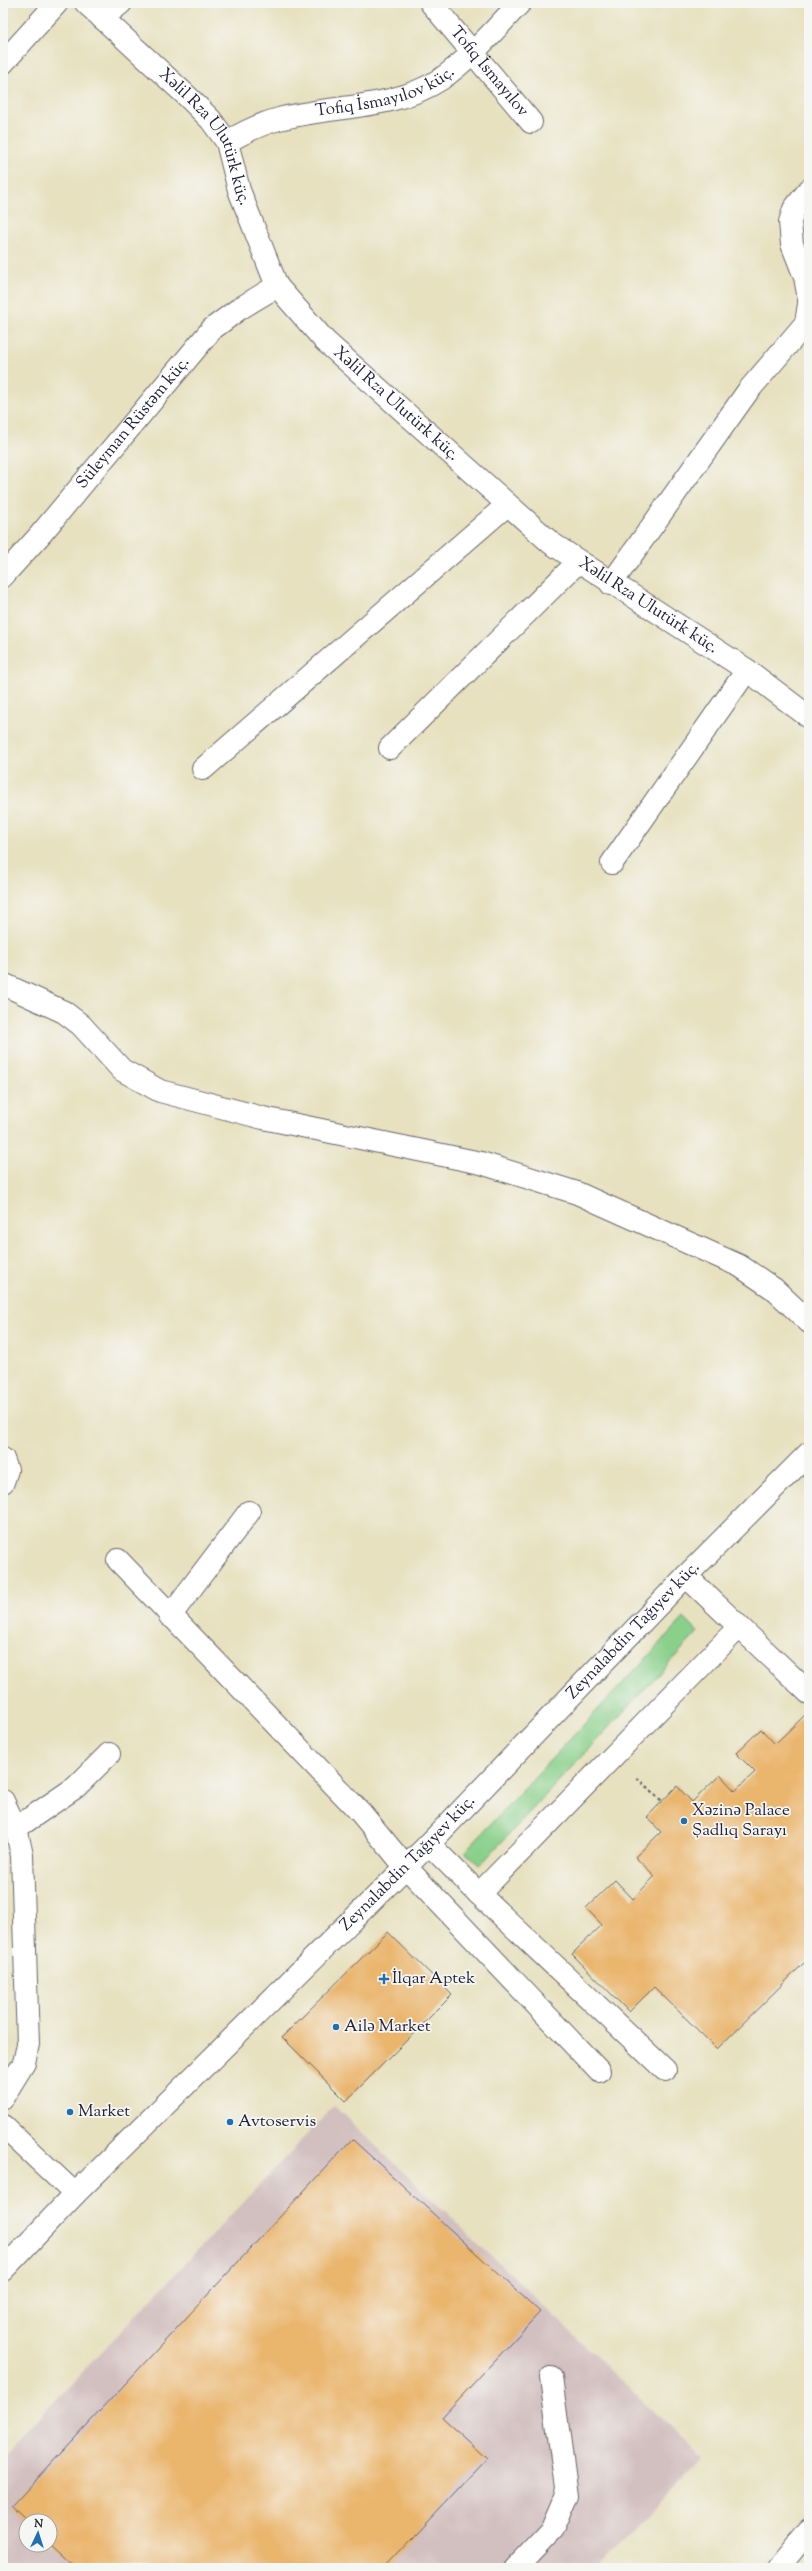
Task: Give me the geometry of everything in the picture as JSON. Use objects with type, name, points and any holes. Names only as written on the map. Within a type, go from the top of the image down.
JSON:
[{"type":"street","points":[[3,63],[57,3]]},
{"type":"street","name":"Xəlil Rza Ulutürk küç.","points":[[86,3],[187,96],[211,120],[227,142],[239,190],[277,286],[325,341],[551,543],[611,584],[747,670],[809,717]]},
{"type":"street","points":[[102,18],[122,3]]},
{"type":"street","name":"Tofiq İsmayılov","points":[[431,3],[531,122]]},
{"type":"street","name":"Tofiq İsmayılov küç.","points":[[227,142],[250,128],[280,118],[371,104],[404,95],[440,79],[472,53],[520,3]]},
{"type":"street","points":[[809,190],[794,209],[790,222],[792,244],[807,275],[809,299]]},
{"type":"street","name":"Süleyman Rüstəm küç.","points":[[3,576],[40,535],[212,329],[239,308],[277,286]]},
{"type":"street","points":[[611,584],[748,391],[806,323],[809,304]]},
{"type":"street","points":[[203,769],[507,505]]},
{"type":"street","points":[[390,748],[578,562]]},
{"type":"street","points":[[612,863],[747,670]]},
{"type":"street","points":[[3,984],[64,1012],[81,1025],[122,1070],[160,1091],[263,1118],[481,1163],[577,1193],[740,1266],[774,1288],[809,1322]]},
{"type":"street","name":"Zeynalabdin Tağıyev küç.","points":[[3,2270],[75,2194],[404,1866],[429,1844],[686,1576],[809,1453]]},
{"type":"street","points":[[3,1459],[7,1470],[3,1482]]},
{"type":"street","points":[[170,1616],[249,1512]]},
{"type":"street","points":[[118,1560],[170,1616],[361,1813],[404,1866],[599,2071]]},
{"type":"street","points":[[686,1576],[809,1694]]},
{"type":"street","points":[[479,1894],[739,1627]]},
{"type":"street","points":[[16,1828],[76,1787],[109,1754]]},
{"type":"street","points":[[3,1801],[16,1828],[22,1855],[28,2044],[24,2062],[3,2097]]},
{"type":"street","points":[[429,1844],[479,1894],[665,2070]]},
{"type":"street","points":[[3,2126],[75,2194]]},
{"type":"street","points":[[516,2568],[552,2530],[567,2495],[551,2378]]},
{"type":"street","points":[[778,2568],[809,2530]]},
{"type":"shaded area","points":[[334,2106],[703,2458],[595,2568],[3,2568],[3,2456]]},
{"type":"green space","points":[[684,1618],[698,1632],[480,1865],[465,1851]]},
{"type":"building","points":[[808,1712],[809,1958],[717,2049],[654,1987],[629,2012],[572,1954],[602,1925],[586,1908],[615,1880],[633,1899],[655,1876],[635,1857],[661,1832],[647,1817],[677,1786],[692,1802],[720,1775],[735,1791],[755,1772],[736,1753],[761,1729],[775,1744]]},
{"type":"building","points":[[388,1932],[452,1995],[346,2101],[282,2037]]},
{"type":"building","points":[[352,2139],[540,2312],[442,2417],[487,2458],[384,2568],[77,2568],[58,2550],[58,2513],[18,2514],[11,2507]]},
{"type":"place","name":"Xәzinә Palace Şadlıq Sarayı","points":[[684,1821]]},
{"type":"place","name":"İlqar Aptek","points":[[384,1979]]},
{"type":"place","name":"Ailə Market","points":[[336,2027]]},
{"type":"place","name":"Market","points":[[70,2112]]},
{"type":"place","name":"Avtoservis","points":[[230,2122]]}]
